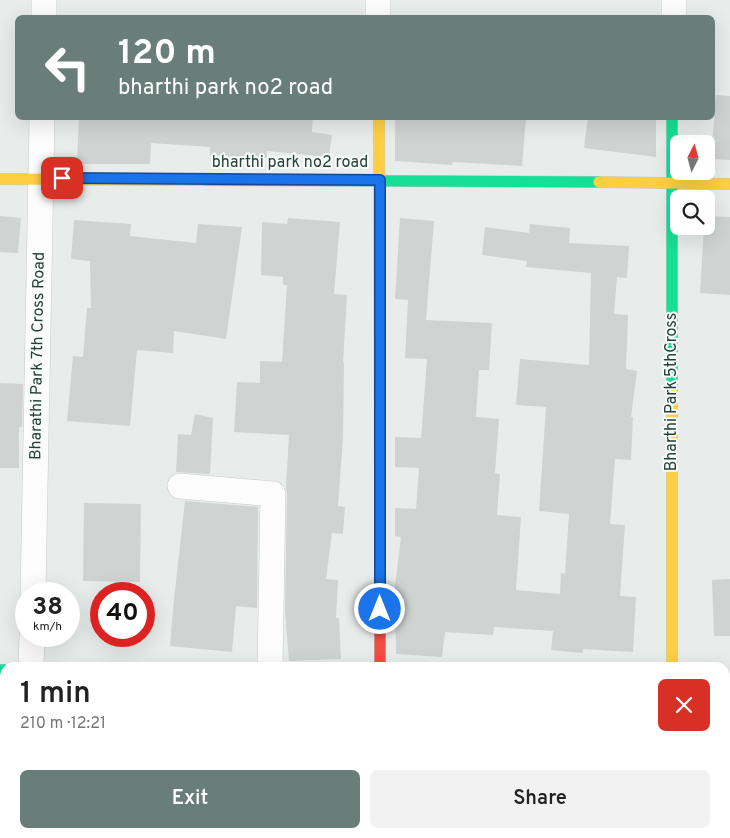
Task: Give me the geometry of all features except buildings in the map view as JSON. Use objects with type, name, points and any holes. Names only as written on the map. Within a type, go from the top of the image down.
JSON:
[{"type":"street","points":[[44,0],[44,15]]},
{"type":"street","points":[[378,0],[378,15]]},
{"type":"street","points":[[674,0],[674,15]]},
{"type":"street","name":"Bharathi Park 7th Cross Road","points":[[33,582],[42,120]]},
{"type":"street","points":[[379,120],[380,662]]},
{"type":"street","name":"Bharthi Park 5thCross","points":[[672,120],[672,662]]},
{"type":"street","name":"bharthi park no2 road","points":[[0,179],[380,180],[730,184]]},
{"type":"street","points":[[180,486],[273,494],[270,662]]},
{"type":"street","points":[[31,662],[32,647]]},
{"type":"traffic: fast","points":[[672,120],[672,391]]},
{"type":"traffic: fast","points":[[204,180],[599,182]]},
{"type":"traffic: slow","points":[[379,120],[380,477]]},
{"type":"traffic: slow","points":[[0,179],[204,180]]},
{"type":"traffic: slow","points":[[599,182],[730,184]]},
{"type":"traffic: slow","points":[[672,391],[672,662]]},
{"type":"traffic: jam","points":[[380,477],[380,662]]},
{"type":"route","points":[[62,178],[380,180],[380,609]]}]
